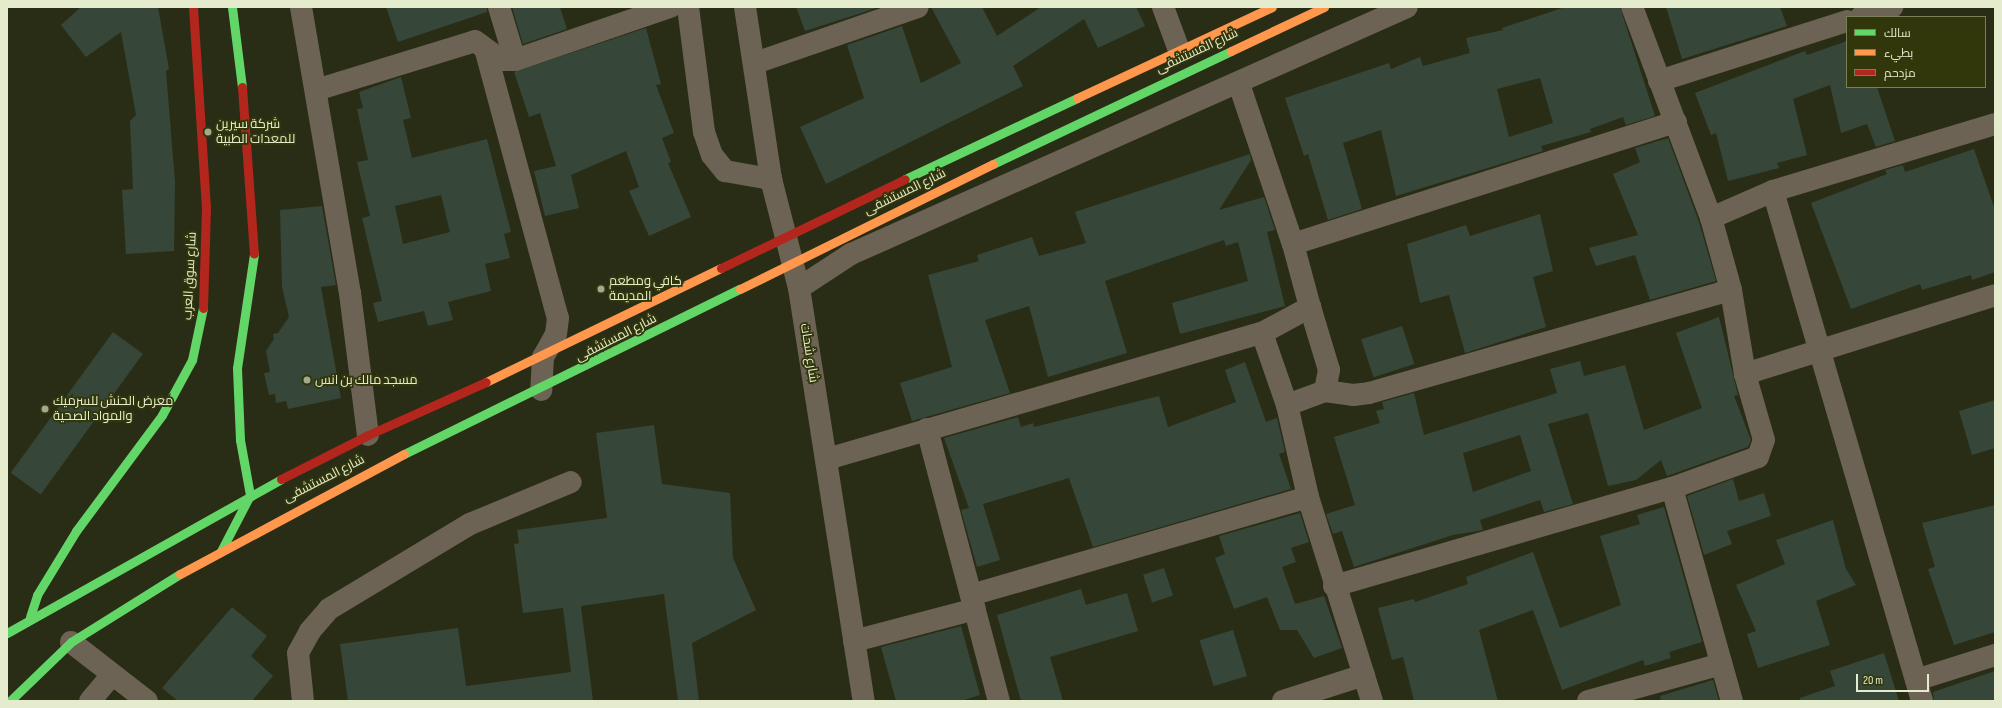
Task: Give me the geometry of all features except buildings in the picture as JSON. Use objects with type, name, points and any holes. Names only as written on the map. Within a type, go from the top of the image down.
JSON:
[{"type":"main road","name":"شارع سوق العرب","points":[[30,617],[37,595],[76,531],[162,414],[192,360],[200,332],[204,299],[206,207],[193,7]]},
{"type":"main road","points":[[221,550],[250,495],[240,440],[237,368],[254,257],[244,108],[232,7]]},
{"type":"main road","name":"شارع المستشفى","points":[[7,633],[30,617],[250,495],[368,435],[543,357],[786,235],[1272,7]]},
{"type":"main road","name":"شارع المستشفى","points":[[10,701],[71,642],[221,550],[364,473],[541,390],[793,264],[892,212],[1324,7]]},
{"type":"street","points":[[301,7],[350,293],[368,435]]},
{"type":"street","points":[[499,7],[515,60]]},
{"type":"street","points":[[486,52],[501,60],[515,60],[670,7]]},
{"type":"street","points":[[688,7],[704,132],[712,155],[725,171],[772,179]]},
{"type":"street","name":"شارع شحات","points":[[745,7],[772,179],[799,288],[864,701]]},
{"type":"street","points":[[755,63],[918,7]]},
{"type":"street","points":[[1163,7],[1179,50]]},
{"type":"street","points":[[799,288],[851,254],[1239,84],[1407,7]]},
{"type":"street","points":[[1334,586],[1672,488],[1758,457],[1764,440],[1745,374],[1731,290],[1711,218],[1632,7]]},
{"type":"street","points":[[1864,16],[1892,7]]},
{"type":"street","points":[[1659,81],[1846,21]]},
{"type":"street","points":[[316,90],[475,41],[483,45],[558,318],[556,334],[543,357],[541,390]]},
{"type":"street","points":[[1239,84],[1293,244],[1329,370],[1325,391]]},
{"type":"street","points":[[1293,244],[1676,122]]},
{"type":"street","points":[[1711,218],[1773,191],[1995,124]]},
{"type":"street","points":[[1773,191],[1922,701]]},
{"type":"street","points":[[1287,405],[1325,391],[1353,395],[1369,393],[1731,290]]},
{"type":"street","points":[[1745,374],[1995,295]]},
{"type":"street","points":[[827,459],[1262,333],[1310,307]]},
{"type":"street","points":[[1262,333],[1287,405],[1308,497],[1334,586],[1372,701]]},
{"type":"street","points":[[927,429],[999,701]]},
{"type":"street","points":[[303,701],[298,653],[310,631],[329,609],[470,524],[571,482]]},
{"type":"street","points":[[1672,488],[1732,701]]},
{"type":"street","points":[[854,641],[1308,497]]},
{"type":"street","points":[[71,642],[147,701]]},
{"type":"street","points":[[1916,680],[1995,655]]},
{"type":"street","points":[[1588,701],[1721,664]]},
{"type":"street","points":[[90,701],[112,675]]},
{"type":"street","points":[[1283,701],[1364,675]]},
{"type":"traffic: fast","points":[[232,7],[242,87]]},
{"type":"traffic: fast","points":[[993,164],[1231,51]]},
{"type":"traffic: fast","points":[[905,179],[1077,98]]},
{"type":"traffic: fast","points":[[221,551],[250,495],[240,440],[237,368],[254,254]]},
{"type":"traffic: fast","points":[[404,454],[740,289]]},
{"type":"traffic: fast","points":[[30,617],[37,595],[76,531],[162,415],[192,360],[203,308]]},
{"type":"traffic: fast","points":[[7,633],[281,479]]},
{"type":"traffic: fast","points":[[10,701],[71,642],[180,574]]},
{"type":"traffic: slow","points":[[1077,98],[1272,7]]},
{"type":"traffic: slow","points":[[1231,51],[1324,7]]},
{"type":"traffic: slow","points":[[740,289],[993,164]]},
{"type":"traffic: slow","points":[[486,382],[721,268]]},
{"type":"traffic: slow","points":[[180,574],[404,454]]},
{"type":"traffic: jam","points":[[193,7],[206,207],[203,308]]},
{"type":"traffic: jam","points":[[242,87],[254,254]]},
{"type":"traffic: jam","points":[[721,268],[905,179]]},
{"type":"traffic: jam","points":[[281,479],[368,435],[486,382]]},
{"type":"place","name":"شركة سيرين للمعدات الطبية","points":[[208,132]]},
{"type":"place","name":"كافي ومطعم المديمة","points":[[601,289]]},
{"type":"place","name":"مسجد مالك بن انس","points":[[307,380]]},
{"type":"place","name":"معرض الحنش للسرميك والمواد الصحية","points":[[45,409]]}]
